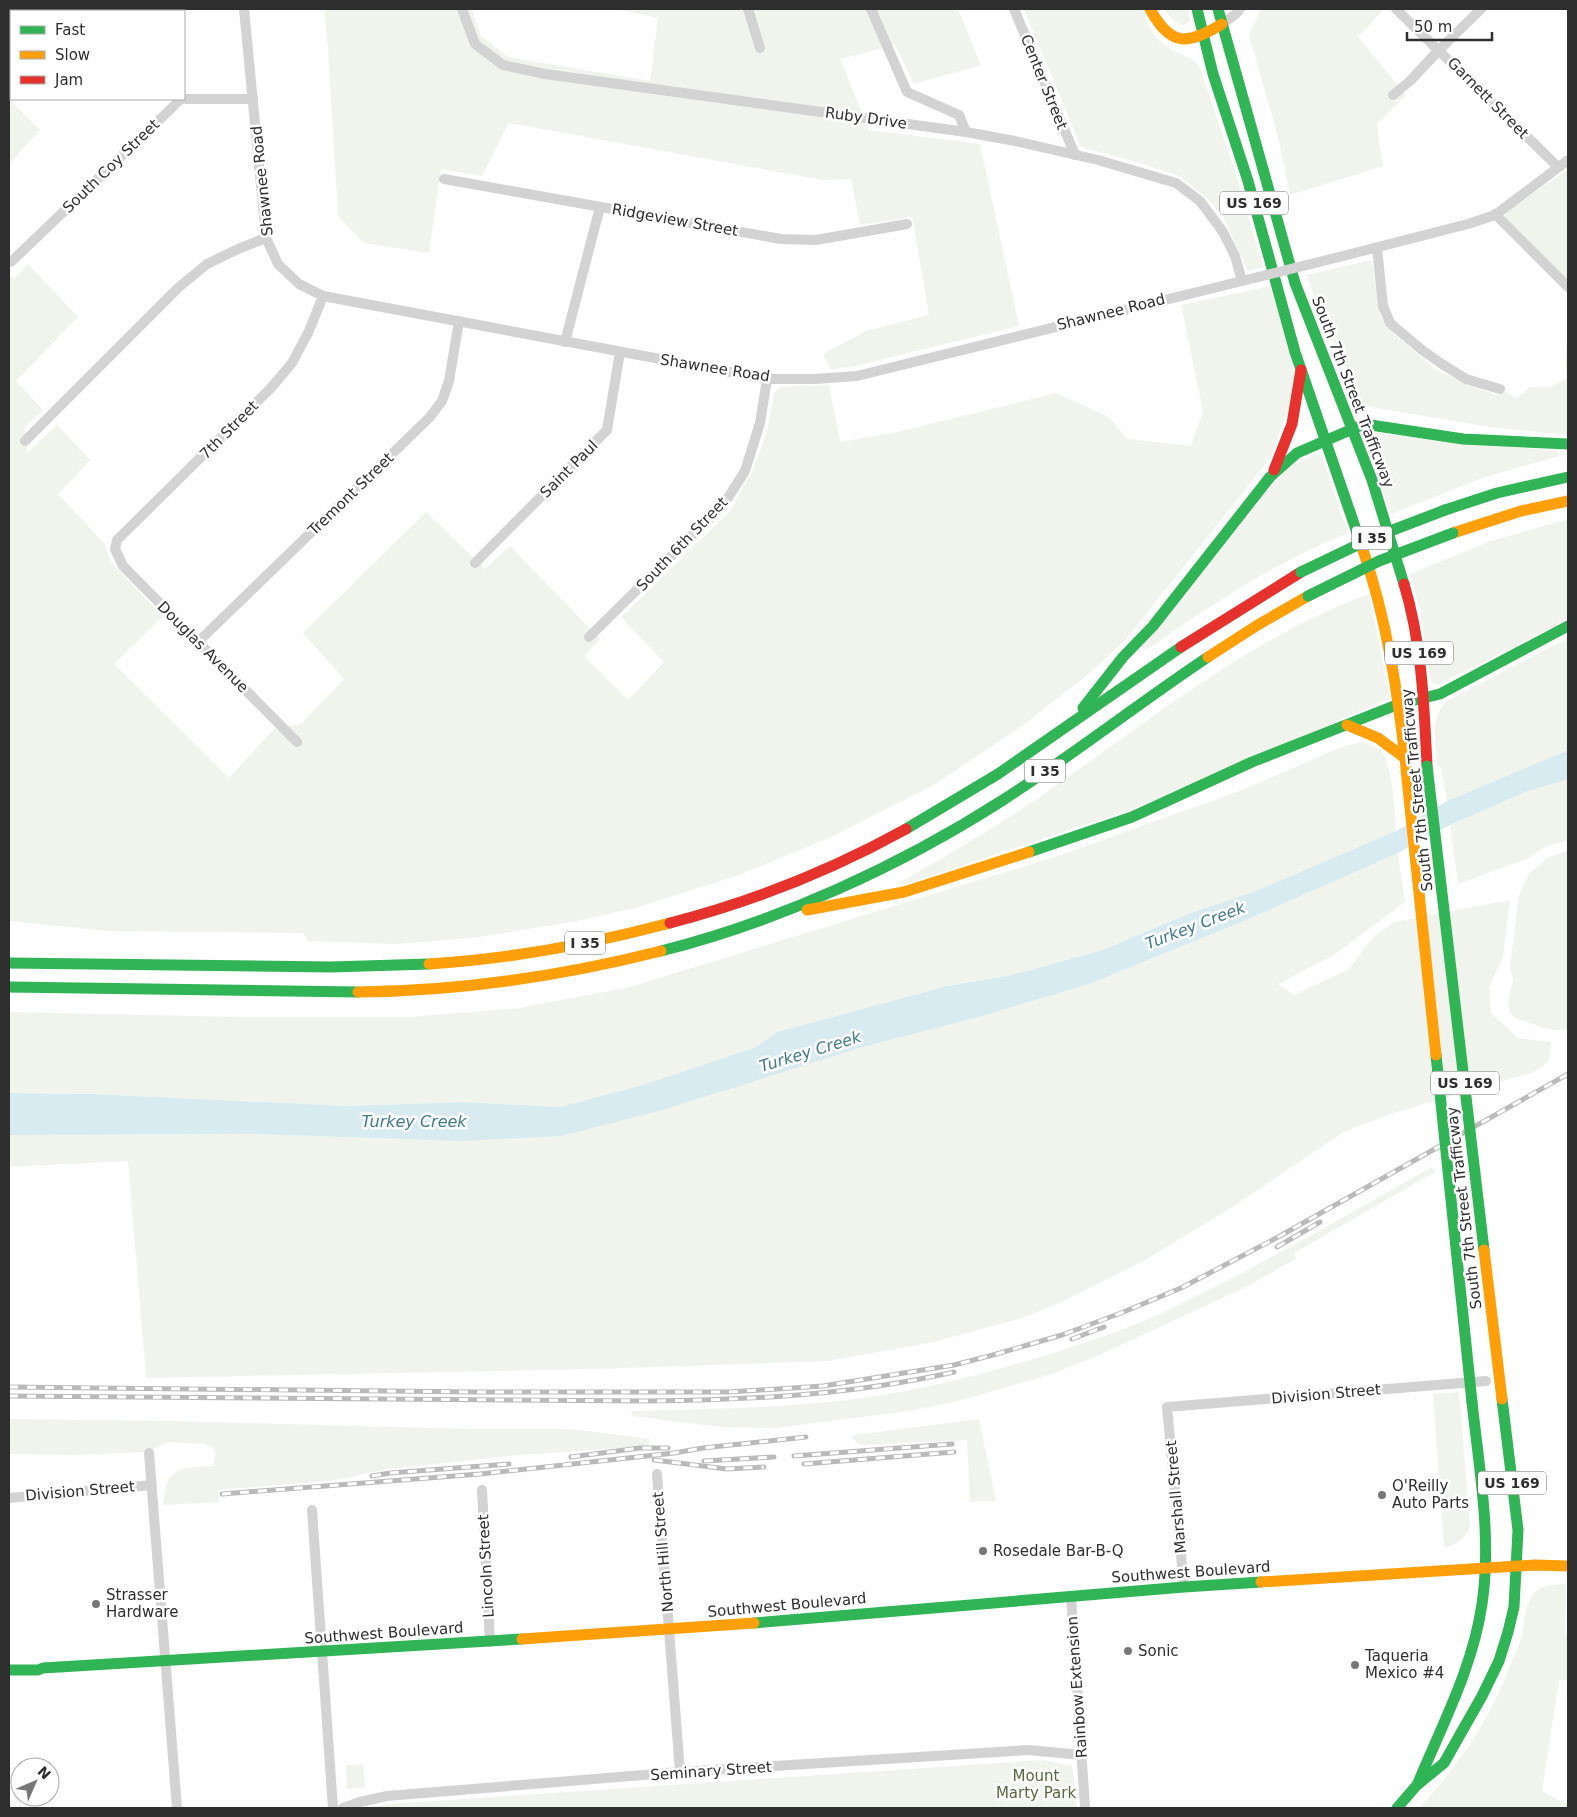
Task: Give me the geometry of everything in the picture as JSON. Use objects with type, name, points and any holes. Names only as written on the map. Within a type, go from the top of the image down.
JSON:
[{"type":"main road","points":[[1150,9],[1160,27],[1176,39],[1186,40],[1204,36],[1222,24]]},
{"type":"main road","name":"South 7th Street Trafficway","points":[[1197,9],[1213,74],[1248,180],[1302,370],[1366,559],[1389,648],[1399,704],[1406,763],[1485,1528],[1484,1569]]},
{"type":"main road","name":"South 7th Street Trafficway","points":[[1218,9],[1296,283],[1372,480],[1411,608],[1424,698],[1427,766],[1518,1530],[1516,1566]]},
{"type":"main road","points":[[1270,477],[1286,443],[1292,424],[1302,370]]},
{"type":"main road","points":[[1071,723],[1123,657],[1153,626],[1270,477],[1298,453],[1364,424],[1463,439],[1568,444]]},
{"type":"main road","name":"I 35","points":[[9,963],[355,968],[434,964],[505,957],[556,949],[673,923],[727,906],[841,861],[899,833],[1002,771],[1228,615],[1302,572],[1372,538],[1445,510],[1498,493],[1568,477]]},
{"type":"main road","name":"I 35","points":[[9,987],[362,992],[495,983],[567,972],[639,957],[700,940],[767,917],[837,888],[889,864],[943,835],[1044,772],[1207,657],[1308,596],[1380,562],[1453,533],[1520,512],[1568,501]]},
{"type":"main road","points":[[767,917],[904,892],[1085,834],[1155,808],[1252,762],[1399,704],[1440,694],[1568,626]]},
{"type":"main road","points":[[1347,725],[1381,739],[1406,763]]},
{"type":"main road","points":[[9,956],[49,963]]},
{"type":"main road","name":"Southwest Boulevard","points":[[9,1670],[38,1670],[43,1668],[670,1630],[1184,1587],[1516,1566],[1568,1566]]},
{"type":"main road","name":"US 169","points":[[1397,1808],[1417,1785],[1444,1763],[1466,1727],[1499,1661],[1514,1608],[1516,1566]]},
{"type":"main road","name":"US 169","points":[[1417,1785],[1461,1682],[1482,1603],[1484,1569]]},
{"type":"street","name":"Shawnee Road","points":[[244,9],[266,238],[278,264],[299,284],[323,296],[767,379],[815,379],[857,376],[1468,224],[1495,214],[1568,160]]},
{"type":"street","name":"Ruby Drive","points":[[462,9],[476,44],[503,65],[545,74],[966,132],[1074,155],[1176,183],[1200,201],[1223,232],[1235,256],[1242,281]]},
{"type":"street","points":[[748,9],[760,48]]},
{"type":"street","points":[[871,9],[906,92],[959,115],[966,132]]},
{"type":"street","name":"Center Street","points":[[1014,9],[1074,155]]},
{"type":"street","points":[[1222,24],[1240,9]]},
{"type":"street","name":"Garnett Street","points":[[1396,9],[1558,167]]},
{"type":"street","points":[[1393,95],[1410,81],[1482,9]]},
{"type":"street","name":"South Coy Street","points":[[185,99],[253,99]]},
{"type":"street","name":"South Coy Street","points":[[11,262],[180,100]]},
{"type":"street","name":"Ridgeview Street","points":[[444,179],[781,239],[816,240],[908,224]]},
{"type":"street","points":[[566,342],[600,207]]},
{"type":"street","points":[[1495,214],[1568,287]]},
{"type":"street","points":[[25,441],[178,288],[207,264],[266,238]]},
{"type":"street","points":[[1377,248],[1383,306],[1390,323],[1422,350],[1466,379],[1500,389]]},
{"type":"street","name":"7th Street","points":[[115,549],[118,540],[270,389],[292,363],[309,331],[323,296]]},
{"type":"street","name":"Tremont Street","points":[[198,642],[430,417],[442,401],[449,382],[459,321]]},
{"type":"street","name":"Saint Paul","points":[[475,563],[607,430],[620,352]]},
{"type":"street","name":"South 6th Street","points":[[588,637],[724,504],[745,470],[760,423],[767,379]]},
{"type":"street","name":"Douglas Avenue","points":[[115,549],[122,566],[297,742]]},
{"type":"street","name":"Division Street","points":[[1167,1407],[1486,1381]]},
{"type":"street","name":"Marshall Street","points":[[1167,1407],[1184,1587]]},
{"type":"street","points":[[150,1453],[177,1808]]},
{"type":"street","name":"North Hill Street","points":[[657,1474],[680,1772]]},
{"type":"street","name":"Division Street","points":[[9,1498],[152,1485]]},
{"type":"street","name":"Lincoln Street","points":[[482,1490],[490,1642]]},
{"type":"street","points":[[312,1510],[332,1808]]},
{"type":"street","name":"Rainbow Extension","points":[[1071,1596],[1085,1808]]},
{"type":"street","name":"Seminary Street","points":[[343,1808],[386,1796],[680,1772],[1029,1750],[1081,1755]]},
{"type":"green space","points":[[324,9],[472,9],[481,36],[508,57],[650,81],[658,18],[616,9],[958,9],[981,65],[914,84],[895,45],[840,59],[869,130],[980,144],[1019,326],[855,366],[831,370],[823,354],[866,331],[929,315],[912,217],[860,225],[851,179],[823,180],[509,123],[482,176],[441,169],[429,253],[364,243],[338,216]]},
{"type":"green space","points":[[1024,9],[1142,9],[1154,34],[1163,44],[1190,58],[1199,66],[1234,168],[1263,267],[1248,271],[1223,216],[1206,197],[1179,176],[1081,147]]},
{"type":"green space","points":[[1164,9],[1188,9],[1190,21],[1183,26],[1174,21]]},
{"type":"green space","points":[[1261,9],[1384,9],[1358,37],[1406,95],[1377,124],[1383,166],[1290,195],[1278,137],[1249,35]]},
{"type":"green space","points":[[9,99],[40,130],[9,164]]},
{"type":"green space","points":[[1568,169],[1568,281],[1505,217],[1506,212]]},
{"type":"green space","points":[[1372,260],[1380,316],[1393,333],[1435,369],[1467,385],[1498,395],[1505,392],[1517,398],[1530,387],[1551,387],[1567,378],[1565,361],[1568,339],[1568,435],[1490,427],[1365,406],[1359,398],[1317,306],[1307,275]]},
{"type":"green space","points":[[28,264],[78,317],[16,381],[43,410],[25,427],[27,453],[57,425],[90,460],[58,494],[104,543],[111,562],[163,616],[114,664],[229,778],[275,728],[301,724],[344,679],[303,633],[426,512],[485,569],[510,546],[600,639],[584,656],[628,700],[664,662],[621,617],[729,512],[752,472],[767,432],[774,394],[780,387],[829,385],[840,442],[898,432],[1056,393],[1109,417],[1127,439],[1191,446],[1203,411],[1181,305],[1271,286],[1291,360],[1294,376],[1294,393],[1271,457],[1126,639],[1090,673],[1022,726],[934,785],[831,837],[739,875],[639,907],[572,922],[472,938],[396,944],[308,941],[303,933],[108,931],[9,921],[9,275],[14,279]]},
{"type":"green space","points":[[1367,432],[1558,451],[1559,456],[1485,477],[1391,514],[1365,438],[1364,434]]},
{"type":"green space","points":[[1315,454],[1322,456],[1348,533],[1269,571],[1146,650],[1142,646],[1273,485],[1295,463]]},
{"type":"green space","points":[[1568,519],[1568,619],[1438,685],[1430,681],[1420,611],[1410,574],[1491,541]]},
{"type":"green space","points":[[1369,594],[1390,698],[1156,801],[903,885],[900,882],[1024,808],[1173,702],[1249,653],[1328,611]]},
{"type":"green space","points":[[1568,638],[1568,750],[1447,801],[1441,768],[1437,764],[1435,739],[1437,717],[1445,702]]},
{"type":"green space","points":[[1362,742],[1380,750],[1388,765],[1391,776],[1396,831],[1256,891],[1188,914],[1101,950],[1012,975],[947,986],[777,1032],[756,1047],[646,1084],[560,1107],[463,1102],[348,1106],[93,1094],[9,1093],[9,1012],[240,1017],[410,1017],[519,1008],[630,987],[1064,854],[1242,790],[1339,748]]},
{"type":"green space","points":[[1568,779],[1568,840],[1545,847],[1529,858],[1458,884],[1450,825],[1528,791]]},
{"type":"green space","points":[[1568,850],[1568,1029],[1555,1030],[1515,1018],[1510,1013],[1508,1002],[1513,980],[1510,967],[1519,895],[1529,874],[1547,858]]},
{"type":"green space","points":[[1398,853],[1405,902],[1334,955],[1278,984],[1294,995],[1349,969],[1373,937],[1394,922],[1510,900],[1503,957],[1489,987],[1491,1013],[1518,1038],[1551,1042],[1549,1057],[1546,1063],[1534,1072],[1390,1114],[1344,1132],[1234,1206],[1147,1259],[1057,1304],[1022,1318],[934,1342],[828,1361],[592,1369],[146,1378],[128,1161],[9,1167],[9,1135],[255,1134],[460,1141],[856,1049],[986,1015],[1089,984],[1244,921]]},
{"type":"green space","points":[[1432,1167],[1435,1172],[1294,1253],[1297,1258],[1248,1286],[1095,1357],[1052,1374],[958,1401],[910,1411],[775,1428],[720,1427],[632,1416],[631,1411],[800,1405],[900,1392],[989,1372],[1076,1346],[1153,1317],[1211,1289],[1267,1260]]},
{"type":"green space","points":[[1459,1392],[1470,1526],[1460,1540],[1444,1548],[1433,1394]]},
{"type":"green space","points":[[9,1419],[471,1429],[571,1429],[650,1439],[648,1446],[519,1455],[388,1469],[330,1481],[218,1490],[219,1502],[163,1505],[167,1483],[176,1472],[191,1467],[213,1466],[216,1453],[212,1447],[204,1444],[168,1442],[146,1452],[75,1455],[9,1454]]},
{"type":"green space","points":[[979,1419],[996,1501],[970,1502],[967,1440],[860,1445],[851,1437],[856,1435]]},
{"type":"green space","points":[[1566,1584],[1565,1633],[1568,1635],[1568,1680],[1559,1680],[1542,1791],[1562,1802],[1568,1803],[1568,1808],[1419,1808],[1461,1757],[1494,1703],[1517,1649],[1527,1608],[1532,1596],[1543,1587]]},
{"type":"green space","name":"Mount Marty Park","points":[[1043,1760],[1072,1766],[1077,1808],[361,1808],[390,1804]]},
{"type":"green space","points":[[363,1764],[365,1787],[347,1789],[346,1765]]},
{"type":"water","name":"Turkey Creek","points":[[1568,750],[1568,779],[1528,791],[1450,825],[1398,853],[1244,921],[1089,984],[986,1015],[856,1049],[669,1108],[562,1136],[460,1141],[255,1134],[9,1135],[9,1093],[93,1094],[348,1106],[463,1102],[560,1107],[646,1084],[756,1047],[777,1032],[947,986],[1012,975],[1102,950],[1188,914],[1256,891],[1396,831],[1447,801]]},
{"type":"railway","points":[[9,1387],[477,1392],[729,1392],[823,1386],[954,1365],[1062,1335],[1181,1288],[1280,1236],[1568,1074]]},
{"type":"railway","points":[[1277,1247],[1320,1222]]},
{"type":"railway","points":[[1072,1339],[1104,1327]]},
{"type":"railway","points":[[9,1396],[647,1401],[801,1395],[877,1386],[954,1372]]},
{"type":"railway","points":[[222,1494],[480,1474],[806,1437]]},
{"type":"railway","points":[[794,1456],[952,1444]]},
{"type":"railway","points":[[571,1457],[640,1448],[668,1448]]},
{"type":"railway","points":[[804,1464],[954,1452]]},
{"type":"railway","points":[[704,1461],[774,1457]]},
{"type":"railway","points":[[654,1460],[727,1469],[764,1467]]},
{"type":"railway","points":[[372,1476],[509,1464]]},
{"type":"traffic: fast","points":[[1197,9],[1213,74],[1248,181],[1295,352],[1363,550]]},
{"type":"traffic: fast","points":[[1218,9],[1295,283],[1372,480],[1404,584]]},
{"type":"traffic: fast","points":[[1083,708],[1123,657],[1153,626],[1270,477],[1297,453],[1364,424],[1463,439],[1568,444]]},
{"type":"traffic: fast","points":[[1445,510],[1497,493],[1568,477]]},
{"type":"traffic: fast","points":[[1301,572],[1372,538],[1445,510]]},
{"type":"traffic: fast","points":[[1308,596],[1379,561],[1453,533]]},
{"type":"traffic: fast","points":[[1029,852],[1132,817],[1252,762],[1399,704],[1440,694],[1568,626]]},
{"type":"traffic: fast","points":[[906,829],[998,774],[1181,647]]},
{"type":"traffic: fast","points":[[661,951],[706,939],[794,907],[838,889],[923,847],[964,824],[1029,783],[1208,657]]},
{"type":"traffic: fast","points":[[1427,766],[1484,1250]]},
{"type":"traffic: fast","points":[[9,963],[331,967],[429,964]]},
{"type":"traffic: fast","points":[[9,987],[358,992]]},
{"type":"traffic: fast","points":[[1436,1055],[1472,1402]]},
{"type":"traffic: fast","points":[[1397,1808],[1417,1785],[1444,1763],[1482,1696],[1499,1661],[1508,1632],[1514,1607],[1518,1530],[1502,1399]]},
{"type":"traffic: fast","points":[[1418,1783],[1464,1673],[1472,1650],[1482,1604],[1485,1579],[1485,1528],[1472,1402]]},
{"type":"traffic: fast","points":[[754,1623],[1261,1582]]},
{"type":"traffic: fast","points":[[9,1670],[38,1670],[43,1668],[522,1639]]},
{"type":"traffic: slow","points":[[1150,9],[1165,30],[1181,39],[1199,36],[1222,24]]},
{"type":"traffic: slow","points":[[1453,533],[1521,511],[1568,501]]},
{"type":"traffic: slow","points":[[1363,550],[1385,630],[1406,767]]},
{"type":"traffic: slow","points":[[1208,657],[1308,596]]},
{"type":"traffic: slow","points":[[1347,725],[1378,738],[1405,758]]},
{"type":"traffic: slow","points":[[1406,769],[1436,1055]]},
{"type":"traffic: slow","points":[[807,910],[904,892],[1029,852]]},
{"type":"traffic: slow","points":[[429,964],[460,962],[551,950],[611,938],[670,923]]},
{"type":"traffic: slow","points":[[358,992],[435,989],[549,975],[661,951]]},
{"type":"traffic: slow","points":[[1484,1250],[1502,1399]]},
{"type":"traffic: slow","points":[[1261,1582],[1535,1565],[1568,1566]]},
{"type":"traffic: slow","points":[[522,1639],[754,1623]]},
{"type":"traffic: jam","points":[[1274,470],[1292,424],[1301,370]]},
{"type":"traffic: jam","points":[[1181,647],[1301,572]]},
{"type":"traffic: jam","points":[[1404,584],[1415,629],[1418,651],[1427,766]]},
{"type":"traffic: jam","points":[[670,923],[700,915],[791,884],[849,858],[906,829]]},
{"type":"place","name":"O'Reilly Auto Parts","points":[[1382,1495]]},
{"type":"place","name":"Rosedale Bar-B-Q","points":[[983,1551]]},
{"type":"place","name":"Strasser Hardware","points":[[96,1604]]},
{"type":"place","name":"Sonic","points":[[1128,1651]]},
{"type":"place","name":"Taqueria Mexico #4","points":[[1355,1665]]}]
